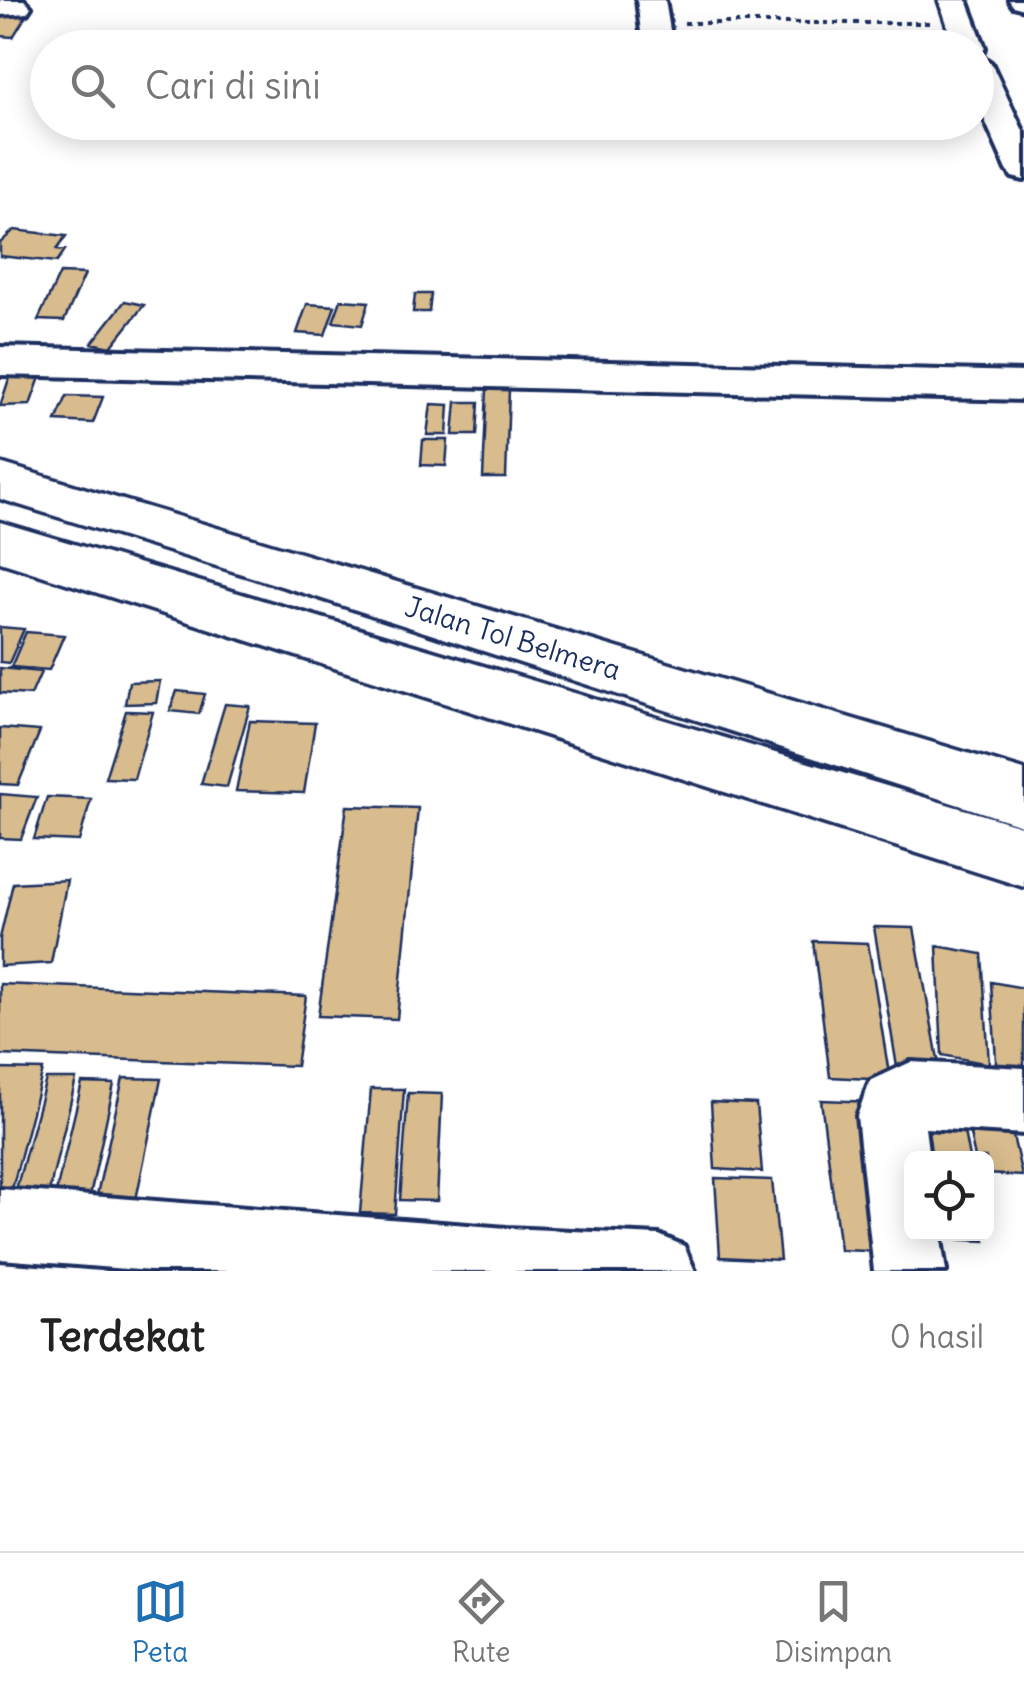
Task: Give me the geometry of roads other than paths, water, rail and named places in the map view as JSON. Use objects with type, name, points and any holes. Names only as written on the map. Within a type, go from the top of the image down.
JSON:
[{"type":"highway","name":"Jalan Tol Belmera","points":[[0,481],[1024,798]]},
{"type":"highway","points":[[0,542],[1024,858]]},
{"type":"street","points":[[1000,112],[1024,170]]},
{"type":"street","points":[[0,361],[1024,386]]},
{"type":"street","points":[[910,1271],[890,1116],[893,1104],[911,1095],[1024,1101]]},
{"type":"street","points":[[0,1224],[507,1264],[659,1271]]}]
